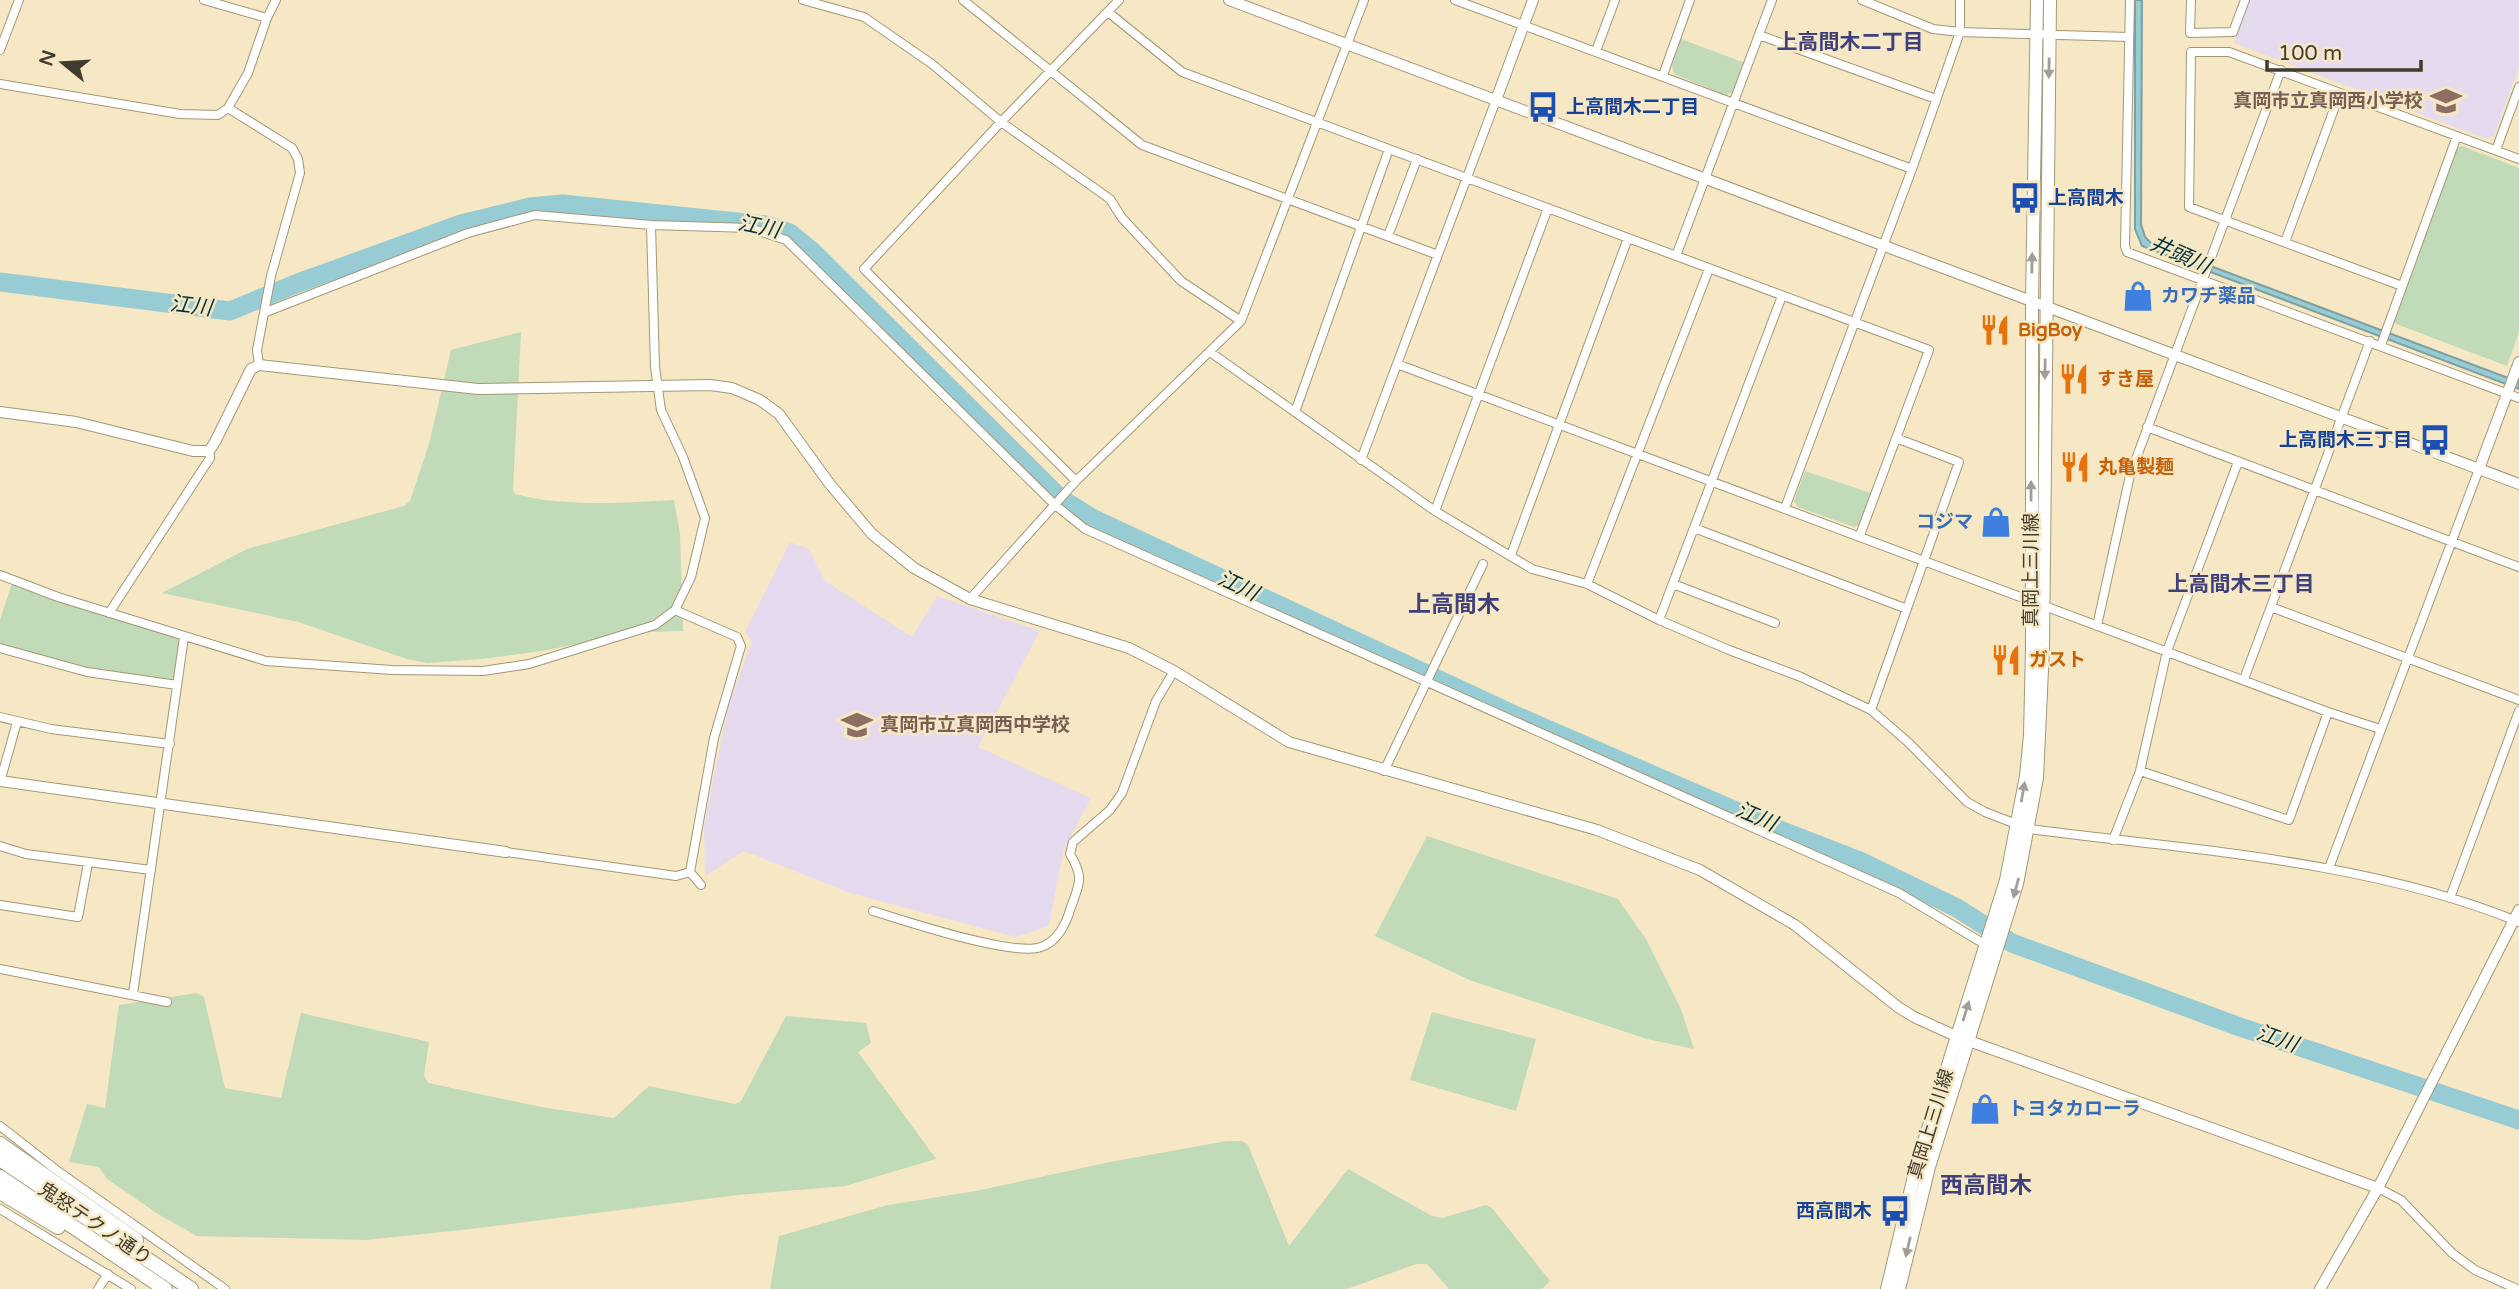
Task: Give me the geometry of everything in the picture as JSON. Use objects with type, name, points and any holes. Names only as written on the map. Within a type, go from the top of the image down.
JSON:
[{"type":"highway","points":[[0,1144],[145,1247],[170,1284]]},
{"type":"highway","name":"鬼怒テクノ通り","points":[[0,1159],[170,1284]]},
{"type":"highway","name":"鬼怒テクノ通り","points":[[0,1177],[112,1253],[170,1284],[191,1289]]},
{"type":"highway","points":[[0,1192],[78,1239],[112,1253]]},
{"type":"main road","name":"真岡上三川線","points":[[2036,602],[2046,307],[2043,35],[2037,0]]},
{"type":"main road","name":"真岡上三川線","points":[[1887,1289],[1917,1164],[2010,912],[2023,826],[2041,737],[2036,602],[2032,302],[2043,35],[2050,0]]},
{"type":"main road","name":"真岡上三川線","points":[[1899,1289],[1986,945],[2023,826]]},
{"type":"street","points":[[0,51],[19,0]]},
{"type":"street","points":[[204,0],[267,18]]},
{"type":"street","points":[[0,83],[180,114],[218,115],[228,108],[252,65],[267,18],[276,0]]},
{"type":"street","points":[[803,0],[864,17],[932,64],[1001,122],[1110,199],[1122,218],[1181,281],[1241,321]]},
{"type":"street","points":[[963,0],[1142,145],[1438,255]]},
{"type":"street","points":[[1076,481],[864,269],[1119,0]]},
{"type":"street","points":[[1229,0],[2519,484]]},
{"type":"street","points":[[970,598],[1076,481],[1241,321],[1364,0]]},
{"type":"street","points":[[1455,0],[1912,169]]},
{"type":"street","points":[[1361,460],[1533,0]]},
{"type":"street","points":[[1596,51],[1615,0]]},
{"type":"street","points":[[1662,75],[1690,0]]},
{"type":"street","points":[[1676,256],[1772,0]]},
{"type":"street","points":[[1862,0],[1933,29],[2129,37]]},
{"type":"street","points":[[1785,508],[1884,246],[1960,32],[1960,0]]},
{"type":"street","points":[[2130,0],[2127,252],[2519,398]]},
{"type":"street","points":[[2191,0],[2190,33],[2233,32],[2245,0]]},
{"type":"street","points":[[1108,12],[1182,72],[1929,350],[1860,535]]},
{"type":"street","points":[[1759,35],[1936,99]]},
{"type":"street","points":[[2402,286],[2189,207],[2191,52],[2230,52],[2519,159]]},
{"type":"street","points":[[2097,626],[2130,475],[2281,70]]},
{"type":"street","points":[[2496,150],[2519,87]]},
{"type":"street","points":[[2285,242],[2340,93]]},
{"type":"street","points":[[228,108],[292,148],[298,159],[300,173],[271,280],[257,350],[259,365]]},
{"type":"street","points":[[2381,345],[2457,136]]},
{"type":"street","points":[[1295,412],[1389,149]]},
{"type":"street","points":[[1388,236],[1418,159]]},
{"type":"street","points":[[1435,511],[1548,208]]},
{"type":"street","points":[[266,312],[468,233],[536,215],[650,225],[750,228],[786,240],[1054,504],[1085,529],[1899,893],[1986,945]]},
{"type":"street","points":[[0,575],[58,597],[266,661],[392,670],[483,671],[529,663],[656,625],[675,610],[691,576],[705,518],[684,457],[661,410],[655,367],[650,225]]},
{"type":"street","points":[[1511,555],[1628,238]]},
{"type":"street","points":[[1587,584],[1709,269]]},
{"type":"street","points":[[1659,620],[1782,296]]},
{"type":"street","points":[[2244,680],[2370,341]]},
{"type":"street","points":[[1210,352],[1435,511],[1532,569],[1587,584],[1659,620],[1801,677],[1871,710],[1909,743],[1968,802],[1985,811],[2023,826],[2329,868],[2517,917],[2378,1188],[2320,1289]]},
{"type":"street","points":[[2329,868],[2519,362]]},
{"type":"street","points":[[1397,363],[2097,626],[2380,729]]},
{"type":"street","points":[[109,613],[197,482],[210,458],[209,451],[251,369],[259,365],[478,389],[658,385],[732,388],[760,400],[779,414],[829,483],[872,534],[914,568],[970,598],[1129,648],[1174,671],[1289,742],[1597,831],[1700,870],[1794,925],[1914,1017],[1964,1039],[2378,1188],[2401,1200],[2452,1253],[2475,1270],[2517,1289]]},
{"type":"street","points":[[0,412],[76,422],[193,451],[209,451]]},
{"type":"street","points":[[2147,427],[2519,567]]},
{"type":"street","points":[[1871,710],[1959,462],[1896,439]]},
{"type":"street","points":[[2113,840],[2140,771],[2167,651],[2238,461]]},
{"type":"street","points":[[1694,528],[1908,609]]},
{"type":"street","points":[[1384,771],[1483,564]]},
{"type":"street","points":[[1673,584],[1775,624]]},
{"type":"street","points":[[2271,607],[2519,700]]},
{"type":"street","points":[[675,610],[737,637],[741,646],[714,738],[690,872]]},
{"type":"street","points":[[133,994],[184,637]]},
{"type":"street","points":[[0,648],[88,672],[177,685]]},
{"type":"street","points":[[873,911],[1006,947],[1039,948],[1049,944],[1069,916],[1080,880],[1080,869],[1070,854],[1073,842],[1110,810],[1122,793],[1156,701],[1174,671]]},
{"type":"street","points":[[2450,898],[2519,711]]},
{"type":"street","points":[[2140,771],[2289,820],[2328,712]]},
{"type":"street","points":[[0,716],[17,722],[170,744]]},
{"type":"street","points":[[17,722],[0,782],[676,876],[690,872]]},
{"type":"street","points":[[0,846],[26,854],[151,870]]},
{"type":"street","points":[[0,905],[12,909],[78,917],[88,863]]},
{"type":"street","points":[[690,872],[701,885]]},
{"type":"street","points":[[0,969],[167,1002]]},
{"type":"street","points":[[0,1126],[55,1169],[225,1289]]},
{"type":"street","points":[[0,1209],[131,1289]]},
{"type":"street","points":[[98,1289],[108,1274]]},
{"type":"shaded area","name":"真岡市立真岡西小学校","points":[[2250,0],[2519,0],[2519,67],[2494,136],[2486,139],[2234,43]]},
{"type":"shaded area","name":"真岡市立真岡西中学校","points":[[790,542],[809,549],[825,581],[912,637],[937,596],[1040,631],[978,747],[1091,798],[1064,849],[1049,926],[1016,937],[850,893],[744,851],[705,876],[704,825],[729,703],[752,642],[745,631]]},
{"type":"green space","points":[[1681,39],[1745,63],[1734,92],[1726,95],[1674,74],[1672,66]]},
{"type":"green space","points":[[2462,146],[2519,168],[2519,332],[2507,366],[2391,322],[2456,148]]},
{"type":"green space","points":[[521,332],[513,490],[515,494],[573,502],[674,500],[680,534],[683,631],[643,632],[541,651],[427,663],[407,659],[298,622],[162,593],[247,549],[404,506],[410,501],[429,444],[451,350]]},
{"type":"green space","points":[[1805,471],[1871,493],[1859,525],[1854,527],[1798,507],[1794,501]]},
{"type":"green space","points":[[13,580],[184,637],[177,685],[87,672],[0,648],[0,620]]},
{"type":"green space","points":[[1427,836],[1618,899],[1646,939],[1681,1009],[1694,1049],[1647,1039],[1472,981],[1375,936]]},
{"type":"green space","points":[[197,993],[204,997],[225,1088],[281,1098],[301,1013],[429,1042],[424,1075],[428,1083],[541,1107],[614,1118],[649,1086],[735,1104],[741,1101],[786,1016],[866,1023],[871,1043],[858,1052],[936,1159],[845,1186],[738,1195],[462,1230],[365,1240],[197,1236],[158,1214],[107,1179],[99,1167],[69,1162],[87,1104],[105,1108],[119,1005]]},
{"type":"green space","points":[[1432,1012],[1536,1039],[1516,1111],[1410,1080]]},
{"type":"green space","points":[[1227,1141],[1242,1141],[1248,1145],[1289,1246],[1348,1169],[1432,1216],[1442,1218],[1486,1205],[1492,1208],[1550,1281],[1542,1289],[1449,1289],[1427,1264],[1416,1264],[1347,1289],[770,1289],[779,1236],[888,1205],[976,1191],[1110,1162]]},
{"type":"water","name":"井頭川","points":[[2135,0],[2142,0],[2141,224],[2145,237],[2152,244],[2519,382],[2519,389],[2142,246],[2135,229]]},
{"type":"waterway","name":"江川","points":[[0,282],[230,311],[298,283],[461,224],[530,207],[563,204],[766,225],[790,233],[812,251],[1060,498],[1092,518],[1519,717],[1780,830],[1860,861],[1957,908],[2012,943],[2240,1027],[2519,1120]]},
{"type":"place","name":"真岡市立真岡西小学校","points":[[2446,101]]},
{"type":"place","name":"上高間木二丁目","points":[[1543,107]]},
{"type":"place","name":"上高間木","points":[[2025,198]]},
{"type":"place","name":"カワチ薬品","points":[[2138,296]]},
{"type":"place","name":"BigBoy","points":[[1995,330]]},
{"type":"place","name":"すき屋","points":[[2074,379]]},
{"type":"place","name":"上高間木三丁目","points":[[2435,440]]},
{"type":"place","name":"丸亀製麺","points":[[2075,467]]},
{"type":"place","name":"コジマ","points":[[1996,522]]},
{"type":"place","name":"ガスト","points":[[2006,660]]},
{"type":"place","name":"真岡市立真岡西中学校","points":[[857,725]]},
{"type":"place","name":"トヨタカローラ","points":[[1985,1109]]},
{"type":"place","name":"西高間木","points":[[1895,1211]]},
{"type":"district","name":"上高間木二丁目","points":[[1850,42]]},
{"type":"district","name":"上高間木三丁目","points":[[2241,584]]},
{"type":"district","name":"上高間木","points":[[1454,605]]},
{"type":"district","name":"西高間木","points":[[1986,1186]]}]
